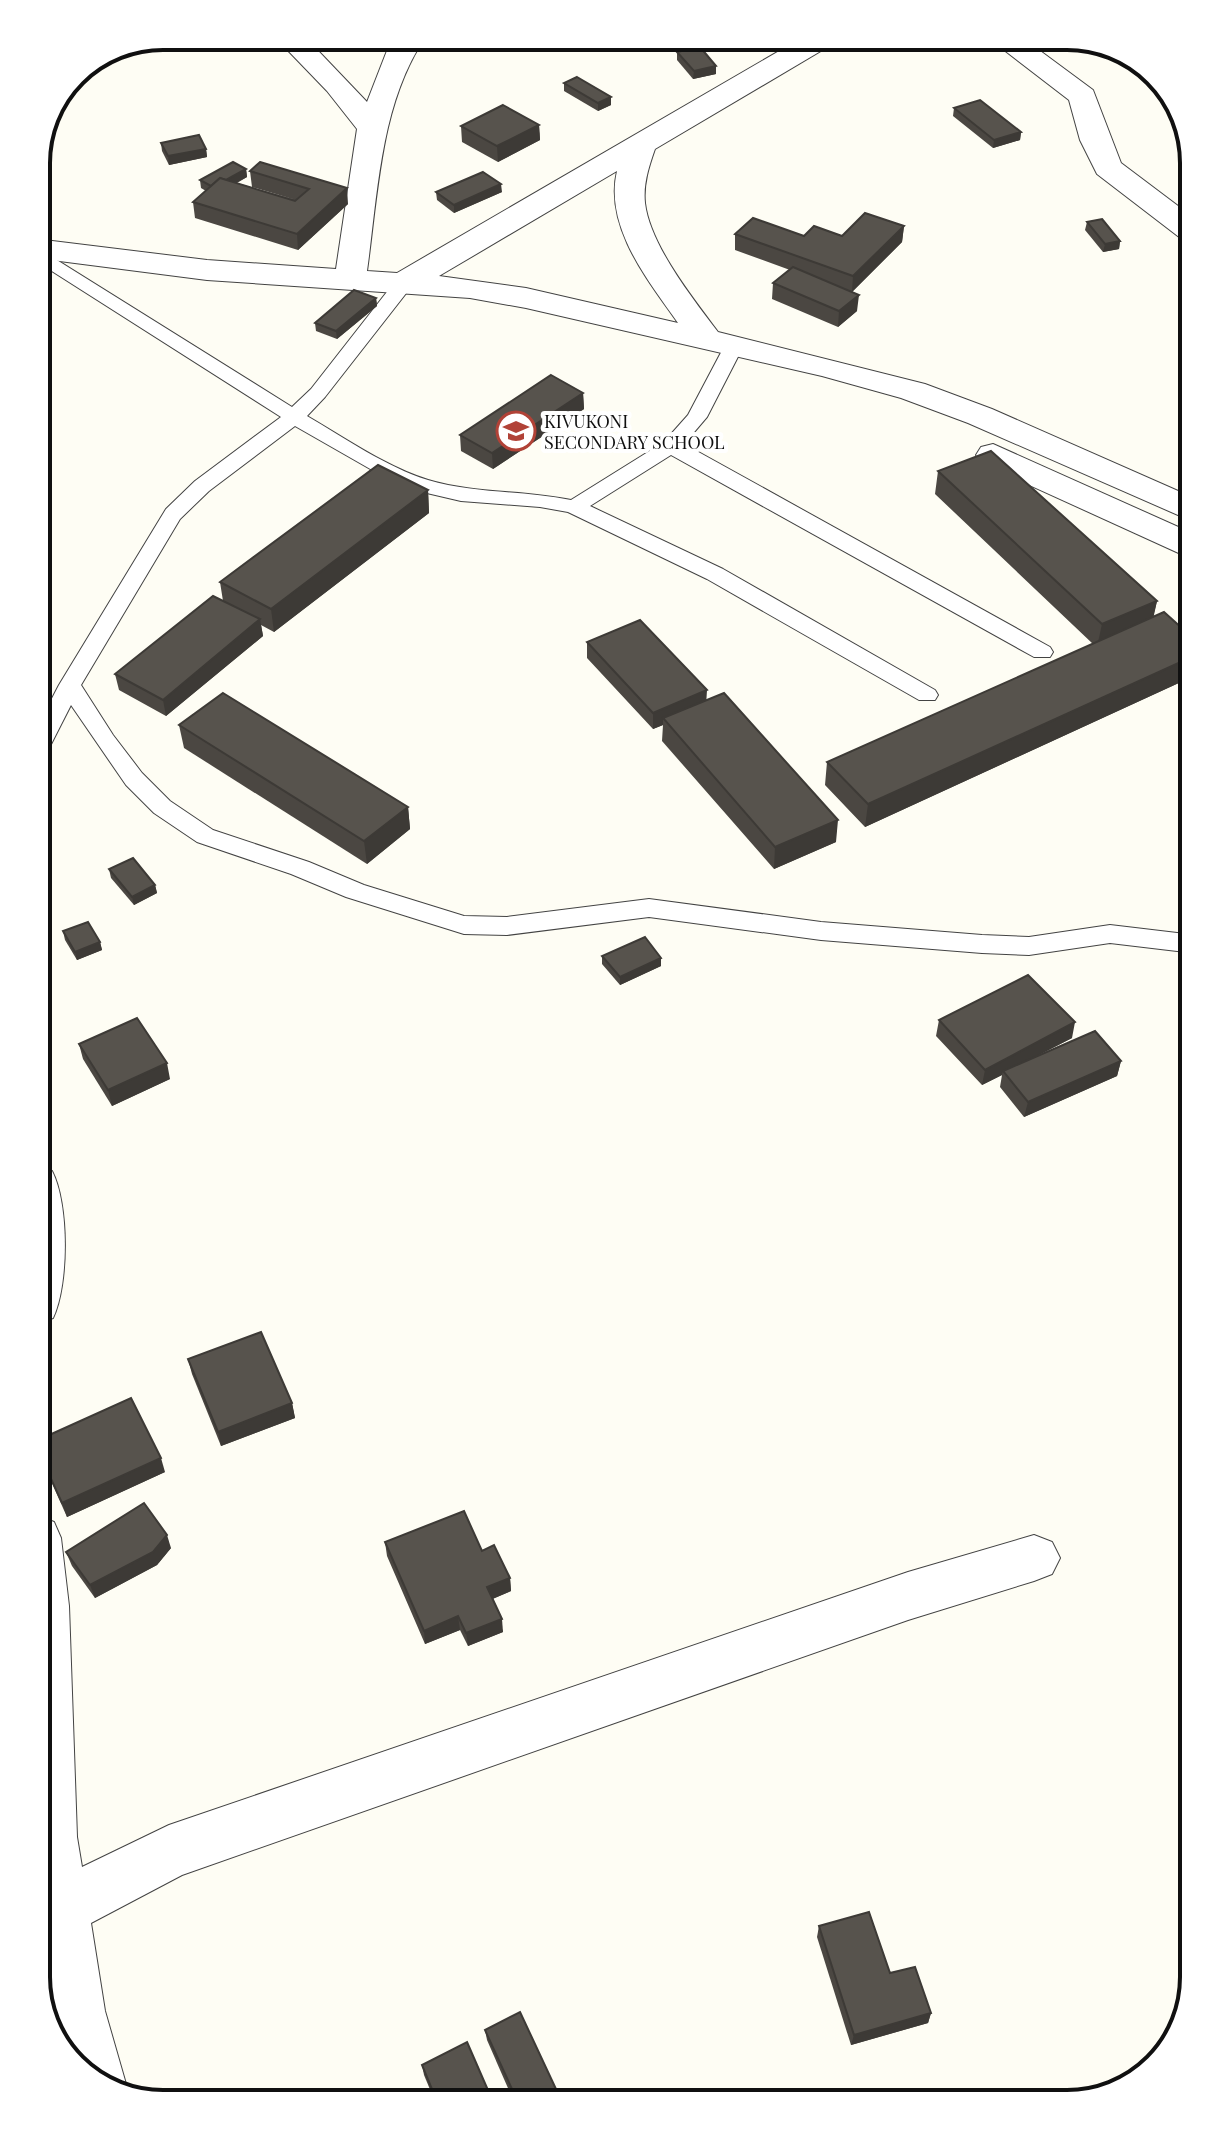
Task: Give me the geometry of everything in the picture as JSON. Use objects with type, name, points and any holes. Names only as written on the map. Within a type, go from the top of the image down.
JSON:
[{"type":"street","points":[[302,50],[337,85],[372,128]]},
{"type":"street","points":[[350,280],[372,128],[401,50]]},
{"type":"street","points":[[404,283],[801,50]]},
{"type":"street","points":[[1021,50],[1083,96],[1095,140],[1108,168],[1180,222]]},
{"type":"street","points":[[641,146],[630,176],[631,211],[681,303],[734,347],[929,426],[1180,542]]},
{"type":"street","points":[[50,253],[207,270],[470,288],[526,298],[913,391],[980,416],[1180,505]]},
{"type":"street","points":[[61,1908],[169,1852],[908,1596],[1034,1558]]},
{"type":"street","points":[[50,1843],[76,2011],[90,2064]]},
{"type":"lane","points":[[50,260],[294,417],[393,473],[421,485],[461,494],[540,500],[574,507],[715,574],[927,695]]},
{"type":"lane","points":[[50,724],[150,548],[173,514],[202,486],[294,417],[318,393],[404,283]]},
{"type":"lane","points":[[574,507],[671,446],[697,417],[734,347]]},
{"type":"lane","points":[[671,446],[1042,652]]},
{"type":"lane","points":[[70,685],[105,741],[134,779],[162,807],[205,836],[300,868],[355,891],[464,925],[507,926],[649,908],[821,931],[982,944],[1029,946],[1110,934],[1180,942]]},
{"type":"building","points":[[703,50],[716,66],[694,71],[677,52]]},
{"type":"building","points":[[577,77],[611,97],[598,103],[564,83]]},
{"type":"building","points":[[980,100],[1021,132],[994,140],[954,108]]},
{"type":"building","points":[[503,105],[539,125],[497,146],[461,126]]},
{"type":"building","points":[[199,135],[206,149],[168,156],[161,143]]},
{"type":"building","points":[[233,162],[246,169],[226,180],[220,178],[211,186],[200,180]]},
{"type":"building","points":[[260,162],[347,188],[297,234],[193,202],[220,178],[295,201],[309,189],[250,171]]},
{"type":"building","points":[[483,172],[501,184],[454,205],[436,192]]},
{"type":"building","points":[[865,213],[904,226],[853,276],[735,234],[753,218],[804,236],[814,226],[842,236]]},
{"type":"building","points":[[1102,219],[1120,241],[1105,244],[1087,222]]},
{"type":"building","points":[[793,267],[859,295],[839,311],[773,283]]},
{"type":"building","points":[[354,290],[376,298],[336,331],[315,323]]},
{"type":"building","points":[[551,375],[583,393],[492,453],[460,435]]},
{"type":"building","points":[[991,451],[1157,601],[1102,624],[938,471]]},
{"type":"building","points":[[378,465],[428,490],[271,609],[220,582]]},
{"type":"building","points":[[213,596],[260,619],[163,700],[115,674]]},
{"type":"building","points":[[1164,612],[1180,626],[1180,662],[868,804],[827,762]]},
{"type":"building","points":[[640,620],[707,690],[653,713],[587,642]]},
{"type":"building","points":[[223,693],[408,807],[364,841],[179,725]]},
{"type":"building","points":[[724,693],[838,820],[775,847],[663,718]]},
{"type":"building","points":[[133,858],[155,885],[132,897],[109,869]]},
{"type":"building","points":[[88,922],[100,942],[75,952],[63,931]]},
{"type":"building","points":[[645,937],[661,958],[620,977],[602,956]]},
{"type":"building","points":[[1028,975],[1075,1022],[985,1070],[939,1020]]},
{"type":"building","points":[[137,1018],[167,1063],[108,1090],[79,1044]]},
{"type":"building","points":[[1095,1031],[1121,1061],[1028,1102],[1003,1071]]},
{"type":"building","points":[[261,1332],[292,1403],[218,1432],[188,1359]]},
{"type":"building","points":[[131,1398],[161,1458],[62,1503],[50,1477],[50,1435]]},
{"type":"building","points":[[144,1503],[167,1535],[153,1552],[90,1585],[66,1552]]},
{"type":"building","points":[[464,1511],[482,1551],[494,1545],[510,1578],[487,1587],[502,1619],[466,1633],[458,1616],[424,1631],[385,1542]]},
{"type":"building","points":[[869,1912],[890,1973],[915,1967],[931,2013],[854,2035],[819,1926]]},
{"type":"building","points":[[520,2012],[556,2090],[512,2090],[485,2030]]},
{"type":"building","points":[[467,2042],[488,2090],[432,2090],[422,2065]]},
{"type":"place","name":"KIVUKONI SECONDARY SCHOOL","points":[[516,431]]}]
